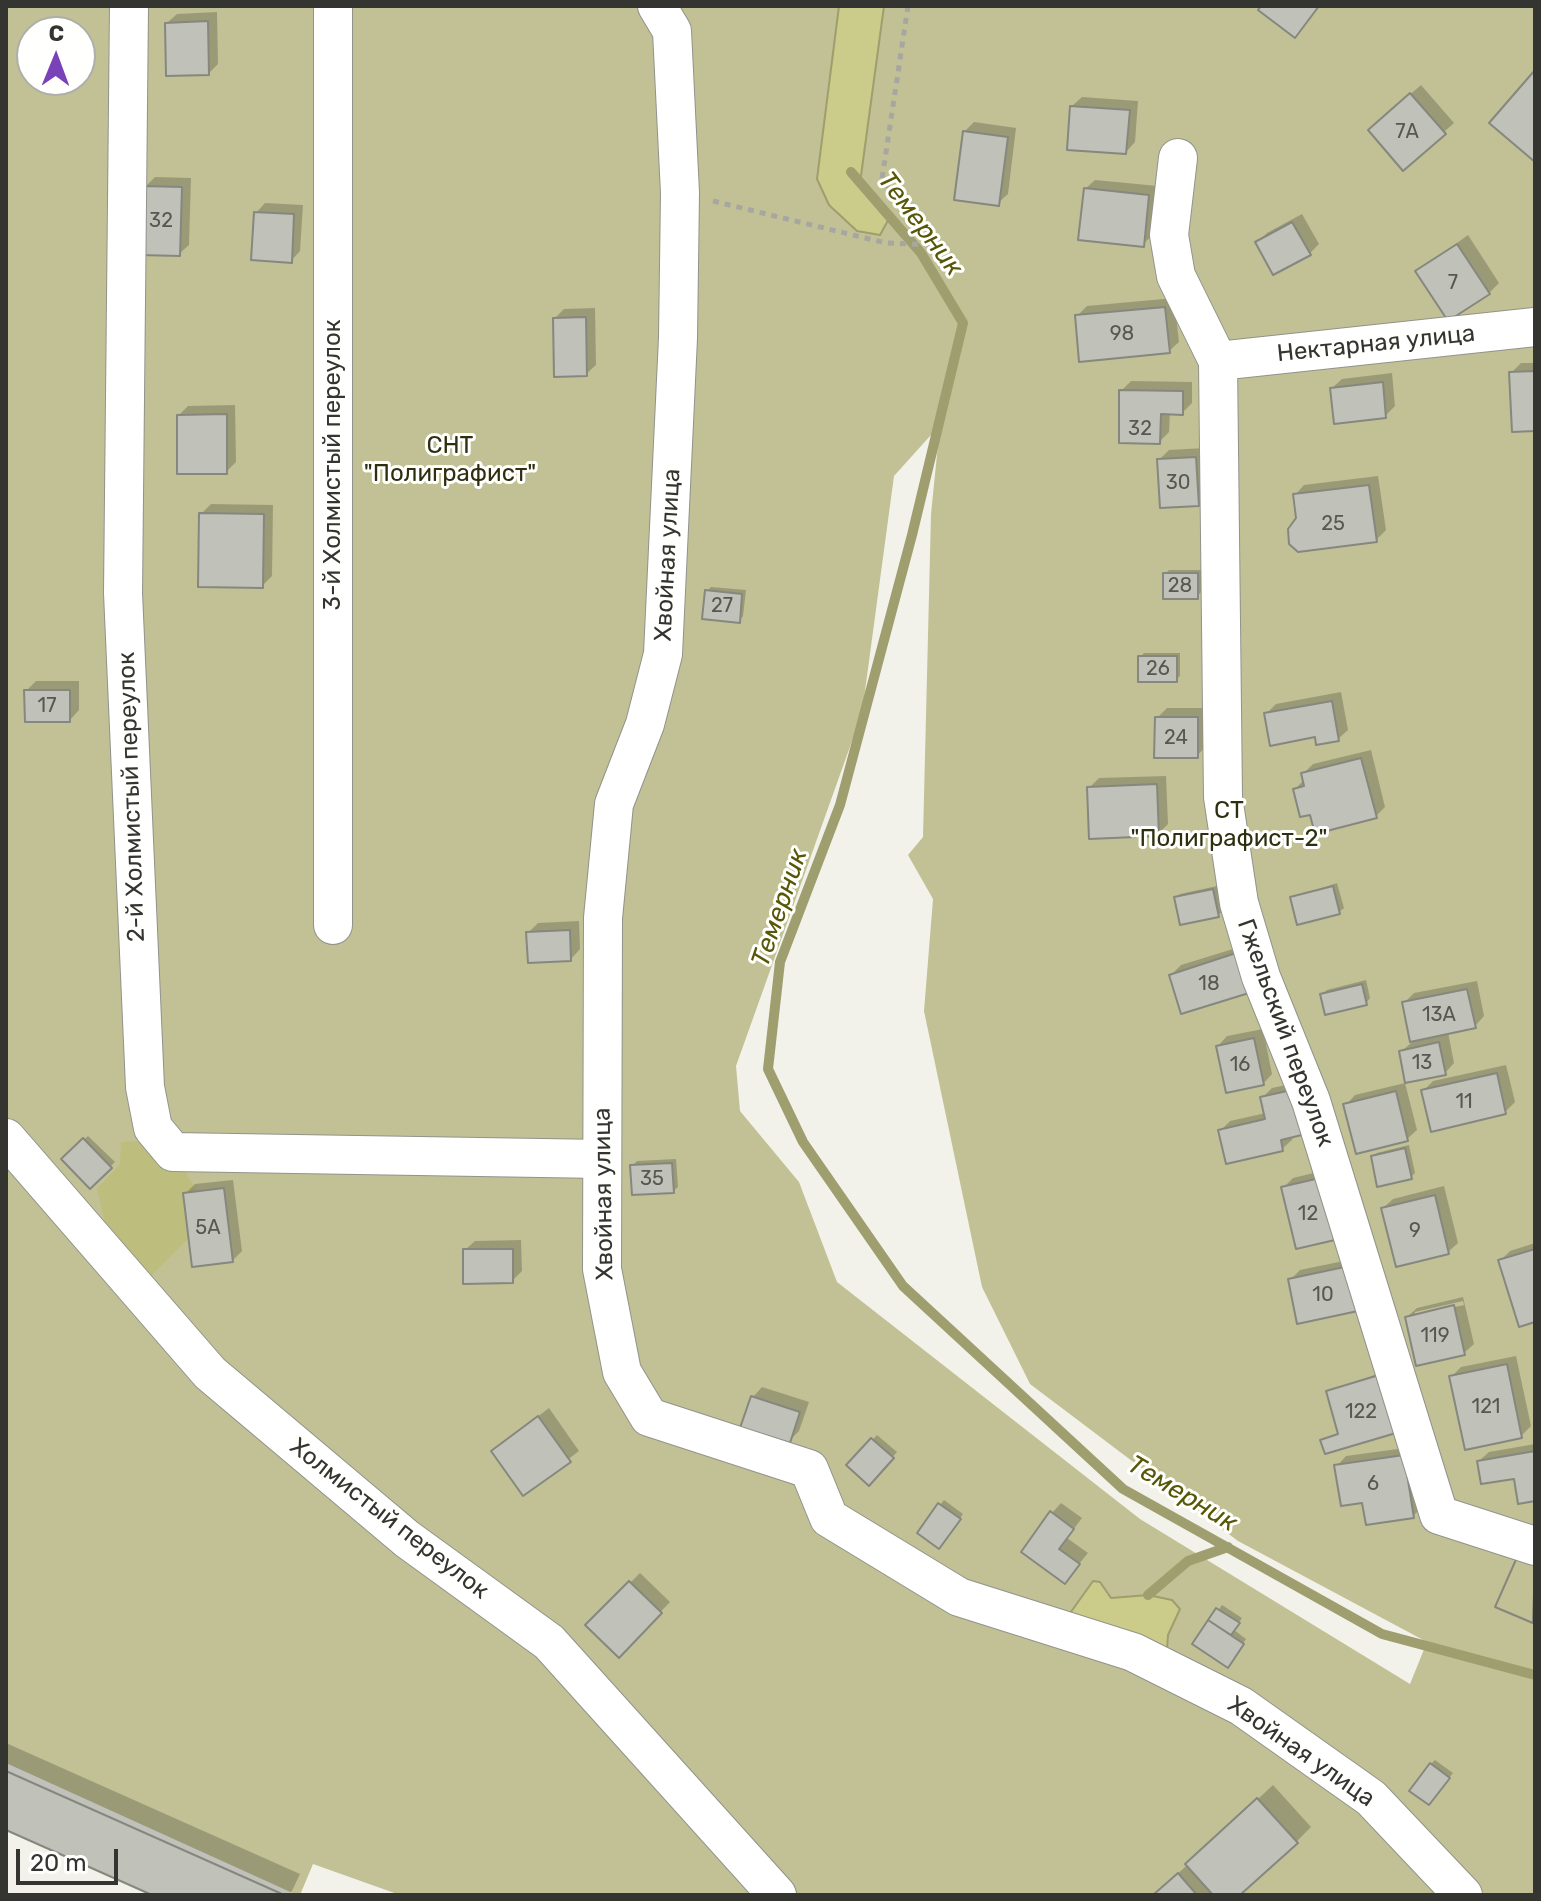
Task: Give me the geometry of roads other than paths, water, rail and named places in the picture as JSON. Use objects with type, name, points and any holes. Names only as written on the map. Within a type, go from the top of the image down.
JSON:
[{"type":"street","name":"2-й Холмистый переулок","points":[[129,6],[123,593],[145,1087],[153,1128],[173,1152],[602,1159]]},
{"type":"street","name":"3-й Холмистый переулок","points":[[333,6],[333,925]]},
{"type":"street","name":"Хвойная улица","points":[[657,6],[672,31],[680,193],[678,338],[663,654],[645,724],[614,804],[603,918],[602,1269],[622,1372],[649,1417],[809,1469],[829,1518],[959,1597],[1133,1652],[1241,1706],[1371,1798],[1463,1895]]},
{"type":"street","name":"Гжельский переулок","points":[[1178,158],[1169,235],[1176,276],[1218,361],[1223,797],[1239,903],[1261,977],[1311,1101],[1439,1515],[1535,1546]]},
{"type":"street","name":"Нектарная улица","points":[[1218,361],[1535,327]]},
{"type":"street","name":"Холмистый переулок","points":[[6,1138],[210,1373],[407,1539],[549,1642],[777,1895]]},
{"type":"waterway","name":"Темерник","points":[[851,172],[921,253],[963,323],[912,535],[840,805],[780,962],[768,1069],[803,1142],[903,1286],[1123,1489],[1382,1634],[1535,1675]]},
{"type":"waterway","points":[[1148,1595],[1188,1561],[1228,1547]]},
{"type":"park label","name":"СНТ \"Полиграфист\"","points":[[450,460]]},
{"type":"park label","name":"СТ \"Полиграфист-2\"","points":[[1229,825]]}]
